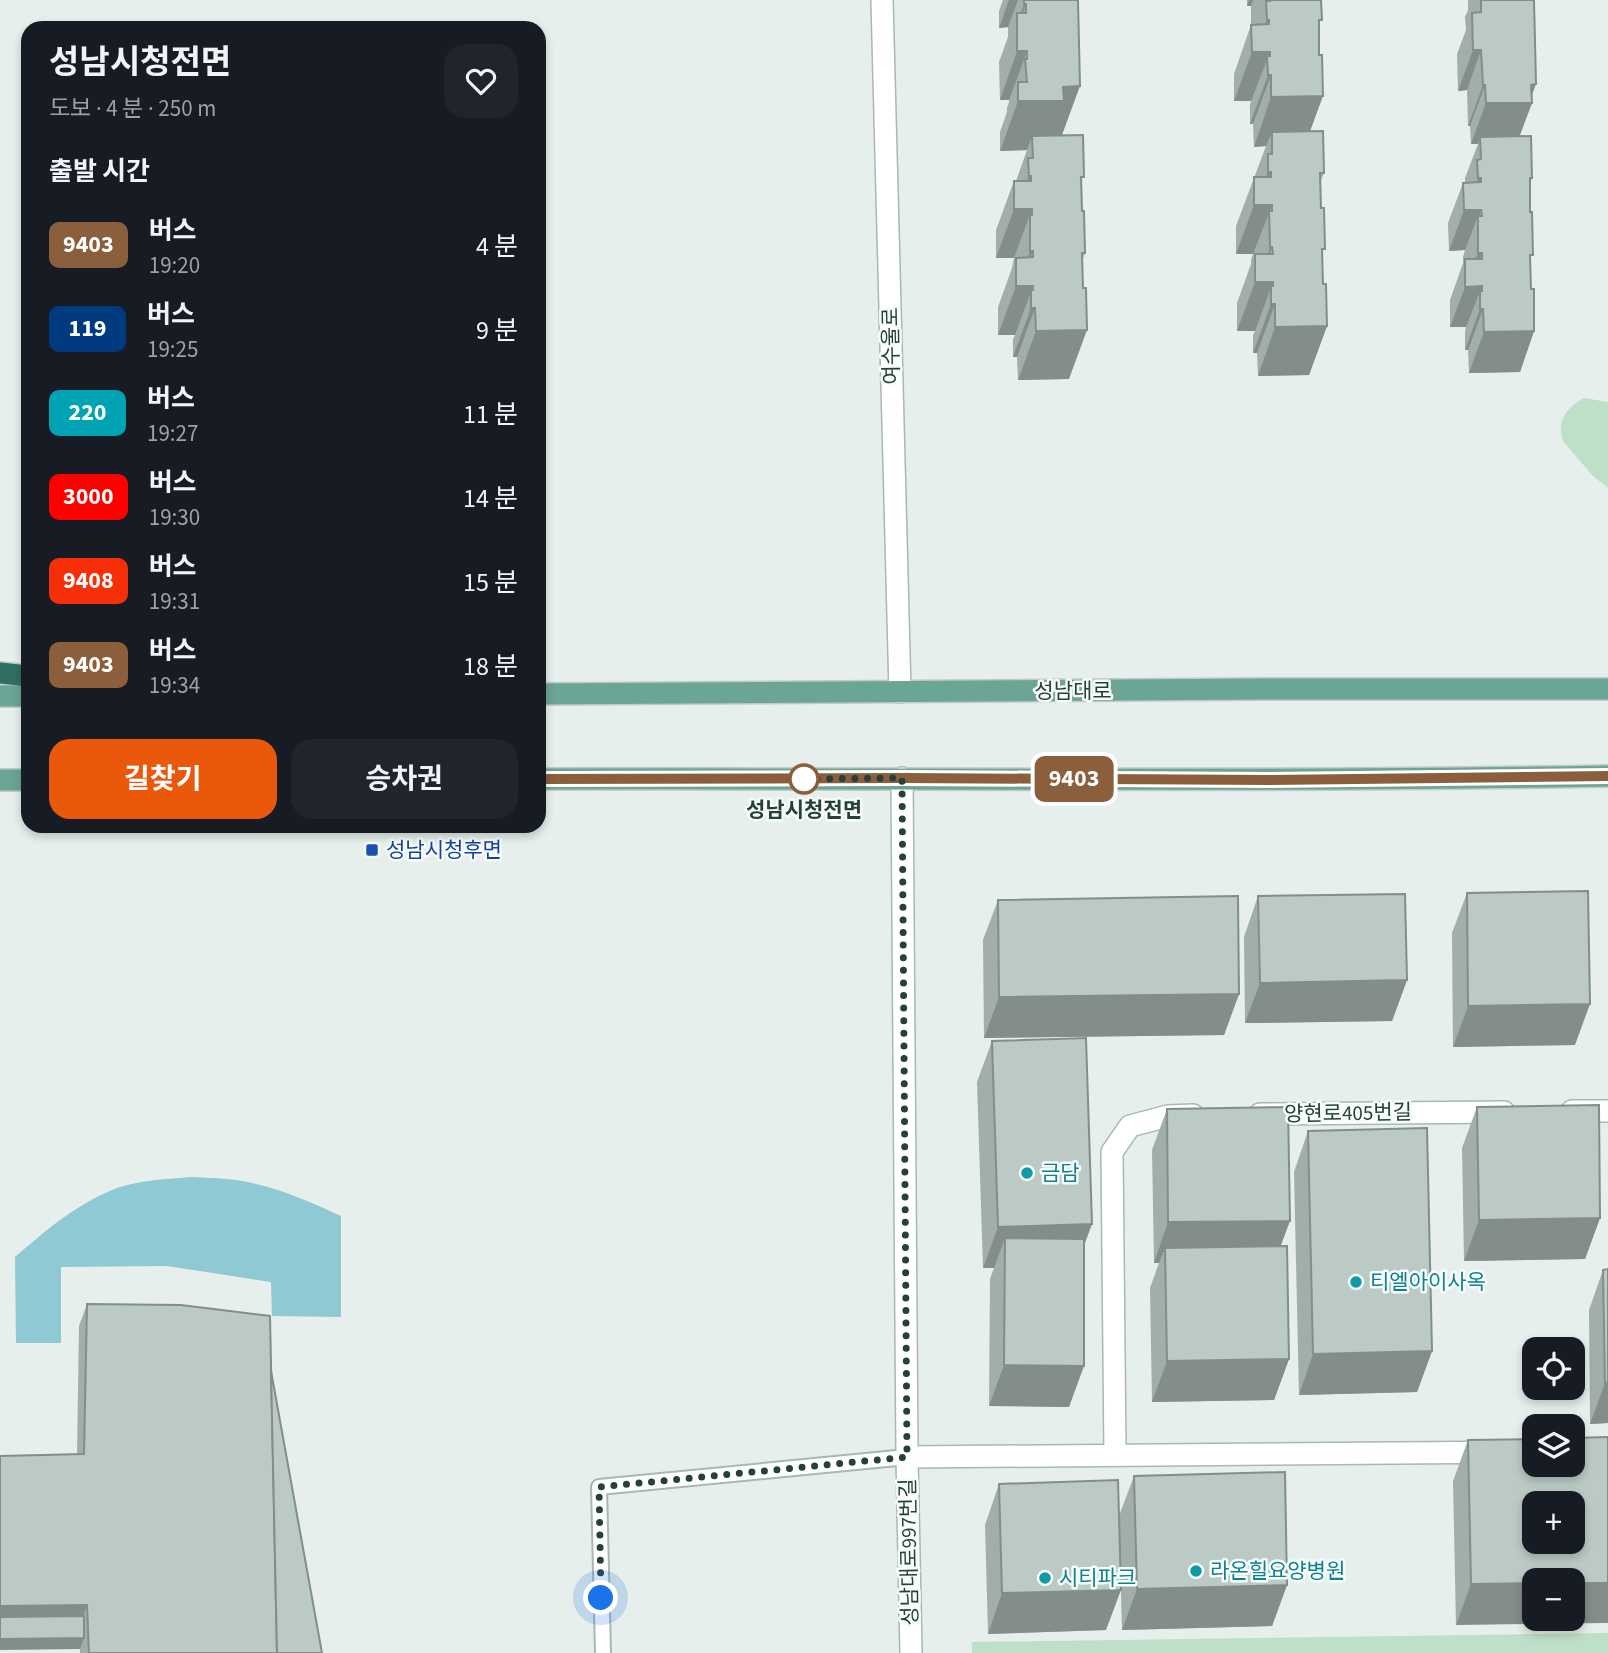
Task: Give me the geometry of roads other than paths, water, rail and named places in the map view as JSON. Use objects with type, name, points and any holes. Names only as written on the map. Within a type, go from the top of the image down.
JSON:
[{"type":"highway","points":[[0,673],[21,676]]},
{"type":"main road","name":"성남대로","points":[[546,694],[1250,689],[1608,690]]},
{"type":"main road","points":[[0,696],[21,696]]},
{"type":"main road","points":[[546,779],[1270,780],[1608,776]]},
{"type":"main road","points":[[0,780],[21,780]]},
{"type":"street","name":"여수울로","points":[[882,0],[900,692]]},
{"type":"street","name":"성남대로997번길","points":[[902,778],[911,1653]]},
{"type":"street","points":[[1554,1111],[1608,1111]]},
{"type":"street","name":"양현로405번길","points":[[1237,1115],[1527,1112]]},
{"type":"street","points":[[1115,1455],[1112,1152],[1130,1126],[1168,1116],[1209,1115]]},
{"type":"street","points":[[907,1457],[1522,1452]]},
{"type":"lane","points":[[603,1653],[599,1487],[907,1457]]},
{"type":"water","points":[[192,1177],[236,1180],[267,1187],[341,1216],[341,1317],[272,1316],[271,1282],[167,1266],[61,1267],[61,1343],[16,1343],[15,1257],[63,1218],[103,1194],[135,1183]]},
{"type":"place","name":"성남시청전면","points":[[804,779]]},
{"type":"place","name":"성남시청후면","points":[[372,850]]},
{"type":"place","name":"금담","points":[[1027,1173]]},
{"type":"place","name":"티엘아이사옥","points":[[1356,1282]]},
{"type":"place","name":"라온힐요양병원","points":[[1196,1571]]},
{"type":"place","name":"시티파크","points":[[1045,1578]]}]
